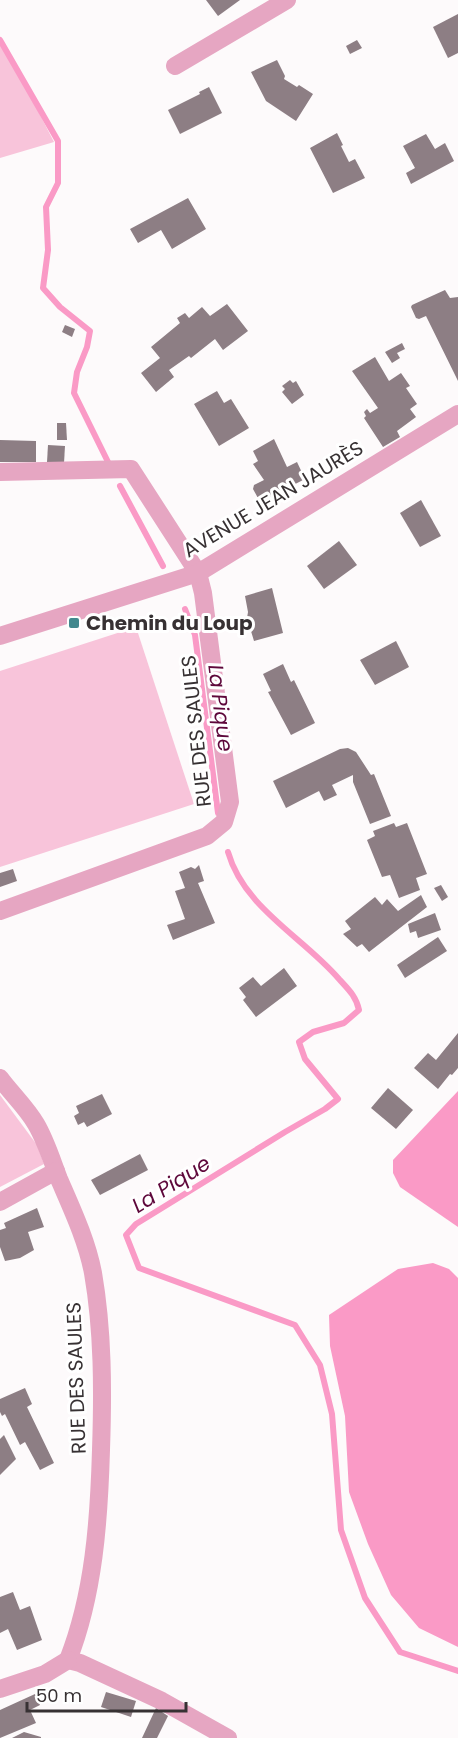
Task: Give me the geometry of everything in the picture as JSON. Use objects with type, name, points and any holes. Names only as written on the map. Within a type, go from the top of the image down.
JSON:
[{"type":"street","points":[[175,66],[287,0]]},
{"type":"street","name":"AVENUE JEAN JAURÈS","points":[[0,636],[198,573],[458,414]]},
{"type":"street","points":[[0,472],[131,469],[198,573]]},
{"type":"street","name":"RUE DES SAULES","points":[[0,911],[207,836],[224,822],[230,802],[203,593],[198,573]]},
{"type":"street","name":"RUE DES SAULES","points":[[0,1078],[36,1123],[56,1171],[77,1223],[92,1270],[100,1324],[102,1371],[100,1494],[83,1611],[68,1660]]},
{"type":"street","points":[[0,1202],[56,1171]]},
{"type":"street","points":[[0,1689],[45,1674],[68,1660],[80,1663],[162,1701],[228,1738]]},
{"type":"shaded area","points":[[0,42],[54,142],[0,158]]},
{"type":"shaded area","points":[[136,627],[194,804],[0,867],[0,671]]},
{"type":"shaded area","points":[[458,1091],[458,1227],[400,1187],[393,1173],[393,1160]]},
{"type":"shaded area","points":[[0,1095],[37,1145],[44,1164],[0,1187]]},
{"type":"shaded area","points":[[433,1263],[449,1269],[458,1278],[458,1647],[419,1628],[391,1595],[368,1544],[349,1492],[345,1416],[330,1346],[329,1315],[398,1269]]},
{"type":"building","points":[[206,0],[240,0],[218,16]]},
{"type":"building","points":[[458,14],[458,53],[448,58],[433,27]]},
{"type":"building","points":[[357,40],[362,48],[350,54],[346,46]]},
{"type":"building","points":[[277,60],[285,76],[284,79],[313,94],[296,121],[266,101],[251,72]]},
{"type":"building","points":[[209,87],[222,113],[180,134],[168,110]]},
{"type":"building","points":[[337,133],[349,162],[355,159],[365,178],[333,193],[310,148]]},
{"type":"building","points":[[426,134],[435,149],[445,143],[454,161],[411,184],[406,173],[415,168],[403,146]]},
{"type":"building","points":[[188,198],[206,229],[172,249],[161,230],[138,243],[130,229]]},
{"type":"building","points":[[445,290],[450,298],[458,297],[458,381],[426,316],[416,318],[411,307]]},
{"type":"building","points":[[227,304],[248,331],[223,350],[215,339],[191,358],[189,356],[169,370],[174,377],[156,392],[141,373],[160,358],[151,347],[180,323],[177,318],[185,313],[189,318],[202,307],[210,316]]},
{"type":"building","points":[[65,325],[75,329],[72,337],[62,332]]},
{"type":"building","points":[[402,343],[405,349],[397,353],[400,358],[392,363],[385,352]]},
{"type":"building","points":[[375,357],[389,381],[401,373],[410,386],[406,388],[417,404],[410,409],[416,417],[397,431],[400,437],[383,447],[364,418],[366,416],[364,412],[367,409],[370,413],[378,408],[352,371]]},
{"type":"building","points":[[290,380],[293,383],[296,381],[304,395],[292,404],[282,392],[285,389],[282,386]]},
{"type":"building","points":[[217,391],[224,403],[231,399],[249,428],[219,446],[194,404]]},
{"type":"building","points":[[57,423],[66,423],[67,440],[57,440]]},
{"type":"building","points":[[274,439],[287,467],[297,462],[305,479],[262,501],[253,489],[254,485],[264,480],[253,464],[258,461],[253,451]]},
{"type":"building","points":[[0,440],[36,441],[36,462],[0,462]]},
{"type":"building","points":[[48,445],[65,446],[64,463],[47,462]]},
{"type":"building","points":[[421,500],[441,536],[420,547],[400,513]]},
{"type":"building","points":[[339,541],[357,565],[324,589],[307,566]]},
{"type":"building","points":[[272,588],[283,633],[254,641],[247,618],[245,596]]},
{"type":"building","points":[[396,641],[409,667],[375,685],[360,660]]},
{"type":"building","points":[[283,664],[291,682],[294,680],[315,723],[291,735],[268,692],[271,691],[263,674]]},
{"type":"building","points":[[348,748],[356,752],[371,775],[374,774],[391,816],[370,824],[353,782],[353,775],[332,785],[337,795],[324,801],[319,791],[286,808],[273,781],[340,749]]},
{"type":"building","points":[[394,823],[396,827],[407,823],[427,874],[416,878],[420,890],[399,898],[390,875],[382,877],[367,840],[375,836],[373,831]]},
{"type":"building","points":[[199,865],[204,881],[198,883],[215,923],[173,940],[167,925],[185,919],[175,891],[185,888],[179,872],[191,867],[195,869]]},
{"type":"building","points":[[13,869],[17,881],[0,887],[0,873]]},
{"type":"building","points":[[441,885],[448,897],[442,901],[434,888]]},
{"type":"building","points":[[421,895],[427,907],[369,952],[362,944],[357,947],[343,934],[351,929],[345,921],[375,897],[382,905],[387,899],[398,911]]},
{"type":"building","points":[[435,913],[441,930],[418,938],[416,931],[410,933],[408,924]]},
{"type":"building","points":[[438,937],[447,951],[405,978],[397,965]]},
{"type":"building","points":[[284,968],[297,986],[256,1017],[243,1000],[246,997],[239,988],[253,977],[261,986]]},
{"type":"building","points":[[458,1033],[458,1068],[438,1089],[414,1068],[428,1053],[436,1060]]},
{"type":"building","points":[[388,1088],[413,1110],[396,1129],[371,1108]]},
{"type":"building","points":[[102,1094],[112,1114],[87,1127],[84,1122],[78,1125],[74,1116],[79,1113],[76,1106]]},
{"type":"building","points":[[140,1154],[148,1170],[100,1195],[91,1180]]},
{"type":"building","points":[[37,1208],[44,1227],[28,1232],[34,1250],[20,1258],[5,1261],[0,1247],[0,1230],[6,1228],[4,1223]]},
{"type":"building","points":[[25,1388],[32,1404],[27,1407],[54,1463],[40,1470],[25,1442],[20,1445],[5,1414],[2,1416],[0,1412],[0,1399]]},
{"type":"building","points":[[4,1435],[16,1459],[0,1475],[0,1439]]},
{"type":"building","points":[[13,1592],[20,1610],[30,1606],[42,1640],[17,1650],[8,1629],[0,1633],[0,1597]]},
{"type":"building","points":[[106,1692],[136,1701],[131,1717],[101,1707]]},
{"type":"building","points":[[35,1694],[40,1705],[30,1710],[36,1723],[0,1738],[0,1710]]},
{"type":"building","points":[[156,1708],[168,1716],[157,1738],[142,1738]]},
{"type":"building","points":[[24,1732],[41,1737],[41,1738],[12,1738]]},
{"type":"waterway","name":"La Pique","points":[[0,40],[58,141],[58,183],[46,207],[48,250],[43,288],[60,307],[90,331],[87,347],[77,372],[74,393],[109,464]]},
{"type":"waterway","name":"La Pique","points":[[120,486],[163,566]]},
{"type":"waterway","name":"La Pique","points":[[185,609],[195,635],[218,813]]},
{"type":"waterway","name":"La Pique","points":[[228,852],[247,890],[276,921],[325,964],[356,1001],[359,1010],[344,1023],[313,1032],[299,1042],[305,1059],[338,1099],[136,1224],[126,1235],[139,1268],[295,1325],[320,1365],[332,1414],[341,1530],[365,1598],[400,1652],[458,1671]]},
{"type":"place","name":"Chemin du Loup","points":[[74,623]]}]
